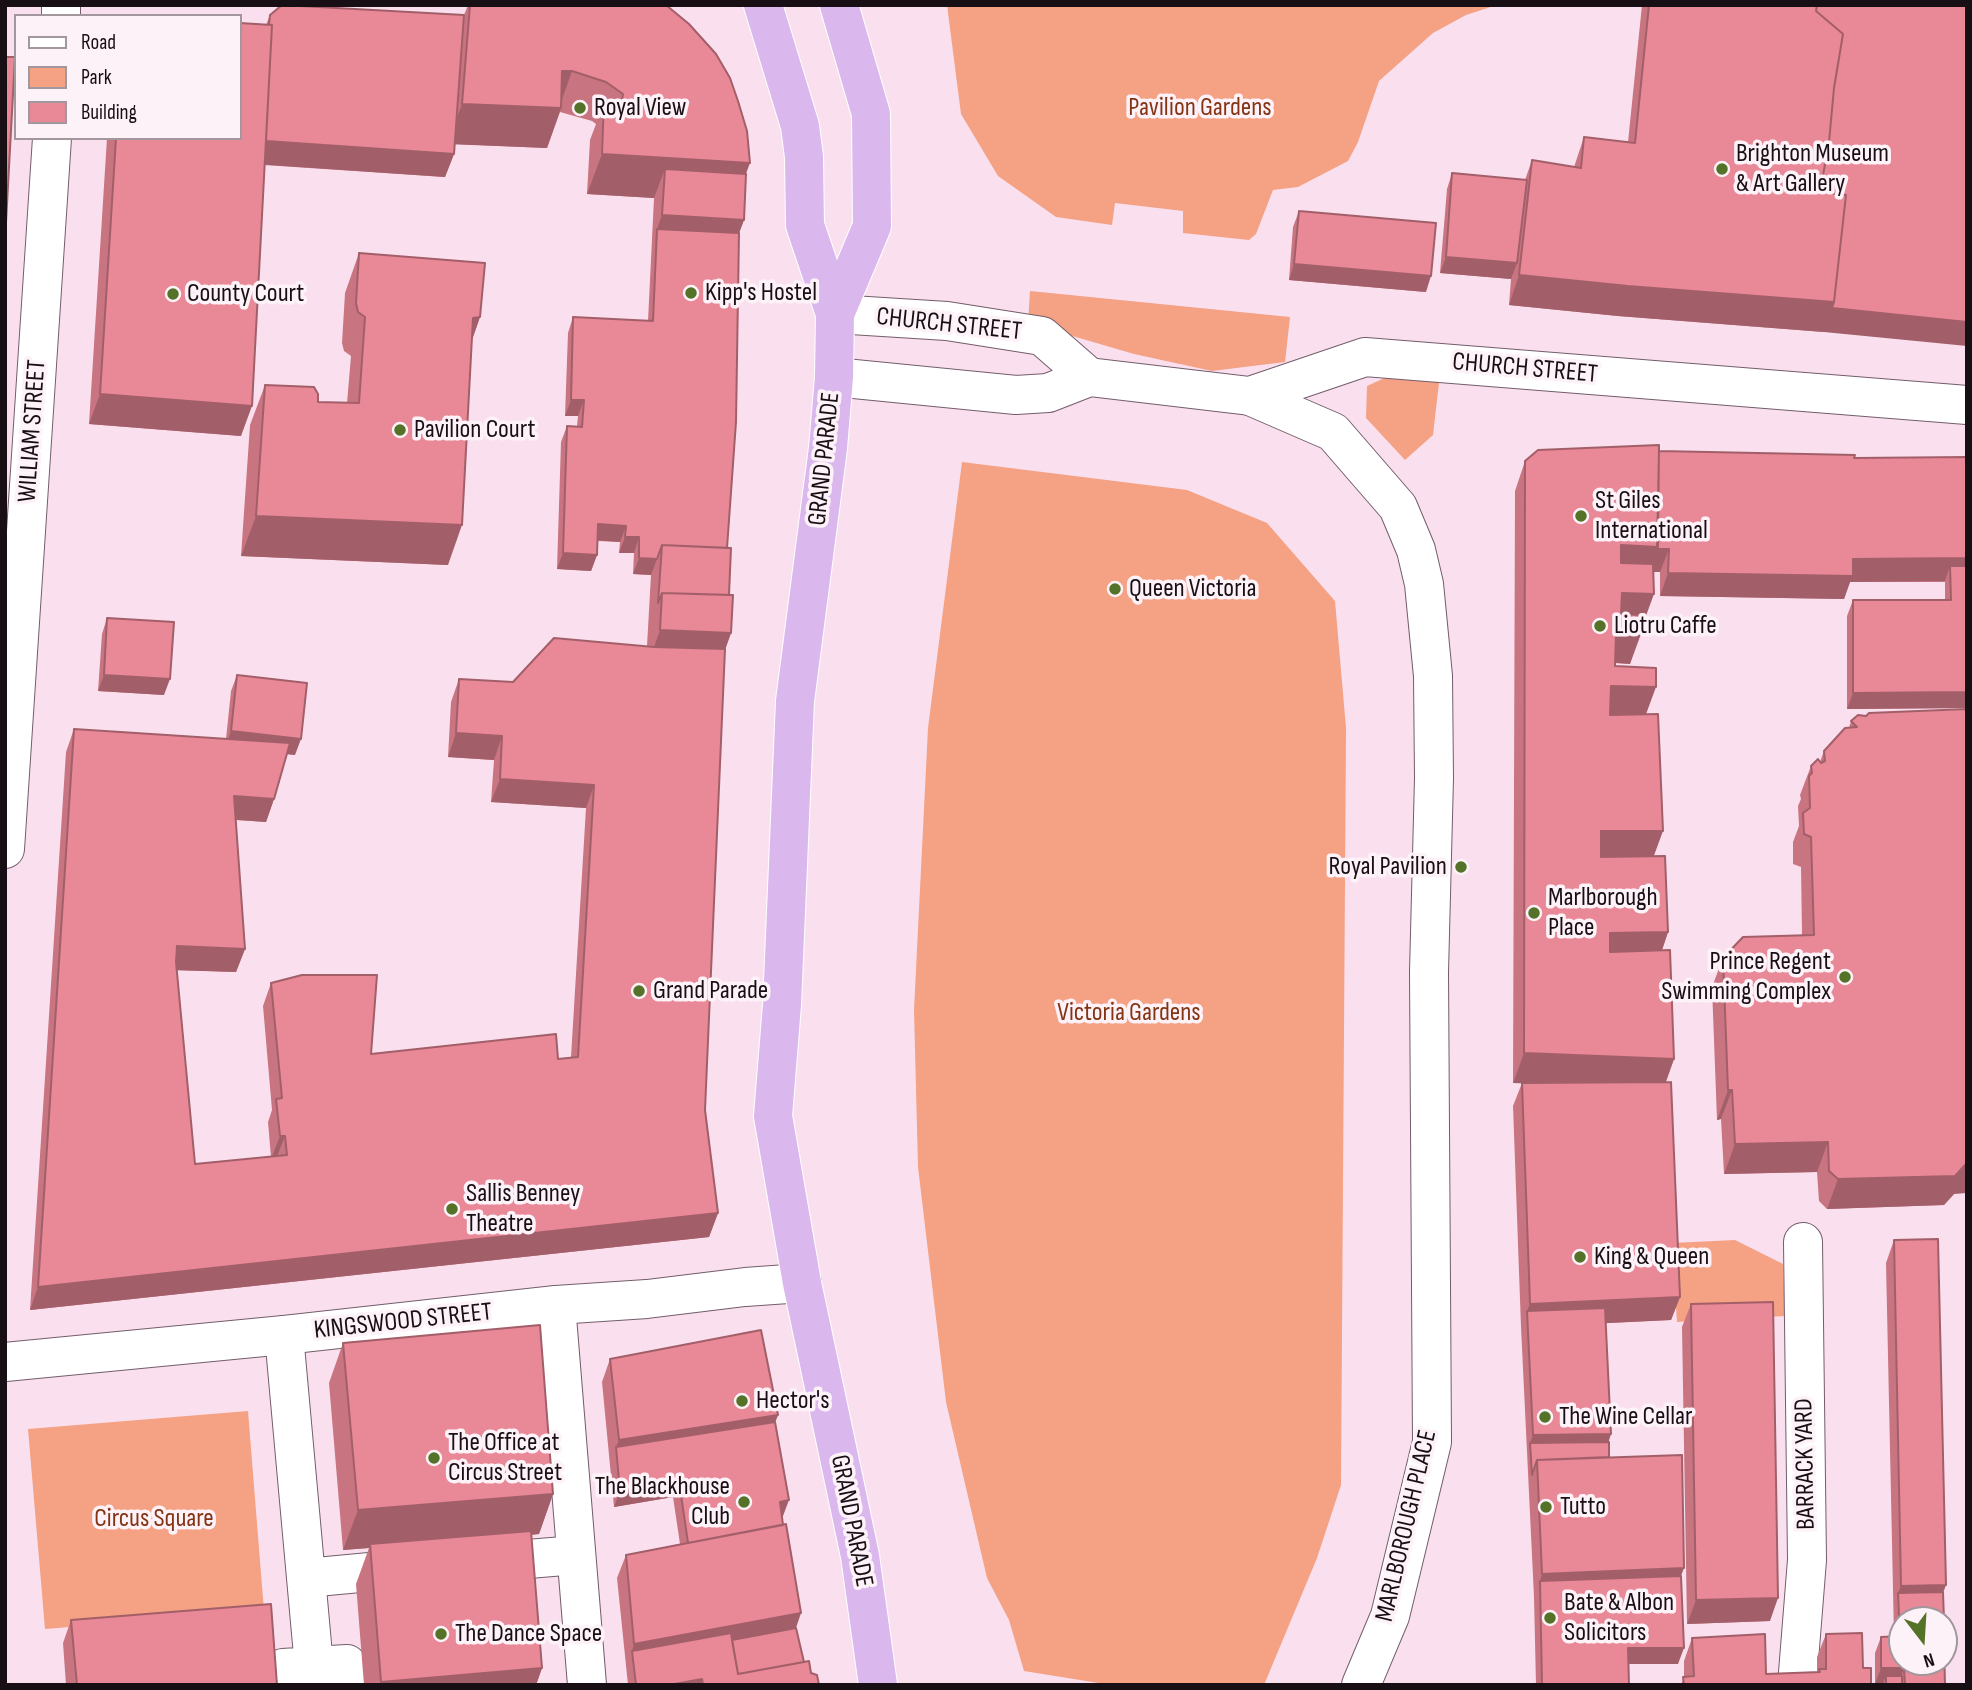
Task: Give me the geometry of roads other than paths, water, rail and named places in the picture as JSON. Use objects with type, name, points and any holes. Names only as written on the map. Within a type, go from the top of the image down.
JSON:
[{"type":"highway","name":"GRAND PARADE","points":[[763,5],[800,126],[804,157],[805,225],[835,314],[834,377],[828,448],[795,701],[782,1005],[773,1116],[802,1283],[860,1556],[878,1685]]},
{"type":"highway","name":"GRAND PARADE","points":[[835,314],[872,226],[871,114],[839,5]]},
{"type":"street","name":"WILLIAM STREET","points":[[5,849],[52,140]]},
{"type":"street","name":"CHURCH STREET","points":[[835,314],[947,321],[1042,336],[1089,377]]},
{"type":"street","name":"CHURCH STREET","points":[[834,377],[1016,395],[1048,393],[1089,377],[1250,396],[1365,357],[1967,405]]},
{"type":"street","name":"MARLBOROUGH PLACE","points":[[1250,396],[1333,432],[1398,507],[1416,550],[1424,584],[1430,649],[1434,778],[1429,972],[1432,1442],[1390,1616],[1362,1685]]},
{"type":"street","name":"BARRACK YARD","points":[[1797,1685],[1807,1560],[1803,1242]]},
{"type":"street","name":"KINGSWOOD STREET","points":[[5,1362],[556,1305],[647,1299],[802,1283]]},
{"type":"street","points":[[556,1305],[587,1685]]},
{"type":"street","points":[[284,1335],[306,1578],[299,1675],[347,1664],[348,1685]]},
{"type":"street","points":[[442,1566],[576,1555]]},
{"type":"street","points":[[306,1578],[370,1572]]},
{"type":"place","name":"Royal View","points":[[580,108]]},
{"type":"place","name":"Brighton Museum & Art Gallery","points":[[1722,169]]},
{"type":"place","name":"Kipp's Hostel","points":[[691,293]]},
{"type":"place","name":"County Court","points":[[173,294]]},
{"type":"place","name":"Pavilion Court","points":[[400,430]]},
{"type":"place","name":"St Giles International","points":[[1581,516]]},
{"type":"place","name":"Queen Victoria","points":[[1115,589]]},
{"type":"place","name":"Liotru Caffe","points":[[1600,626]]},
{"type":"place","name":"Royal Pavilion","points":[[1461,867]]},
{"type":"place","name":"Marlborough Place","points":[[1534,913]]},
{"type":"place","name":"Prince Regent Swimming Complex","points":[[1845,977]]},
{"type":"place","name":"Grand Parade","points":[[639,991]]},
{"type":"place","name":"Sallis Benney Theatre","points":[[452,1209]]},
{"type":"place","name":"King & Queen","points":[[1580,1257]]},
{"type":"place","name":"Hector's","points":[[742,1401]]},
{"type":"place","name":"The Wine Cellar","points":[[1545,1417]]},
{"type":"place","name":"The Office at Circus Street","points":[[434,1458]]},
{"type":"place","name":"The Blackhouse Club","points":[[744,1502]]},
{"type":"place","name":"Tutto","points":[[1546,1507]]},
{"type":"place","name":"Bate & Albon Solicitors","points":[[1550,1618]]},
{"type":"place","name":"The Dance Space","points":[[441,1634]]},
{"type":"park label","name":"Pavilion Gardens","points":[[1200,108]]},
{"type":"park label","name":"Victoria Gardens","points":[[1129,1013]]},
{"type":"park label","name":"Circus Square","points":[[154,1519]]}]
